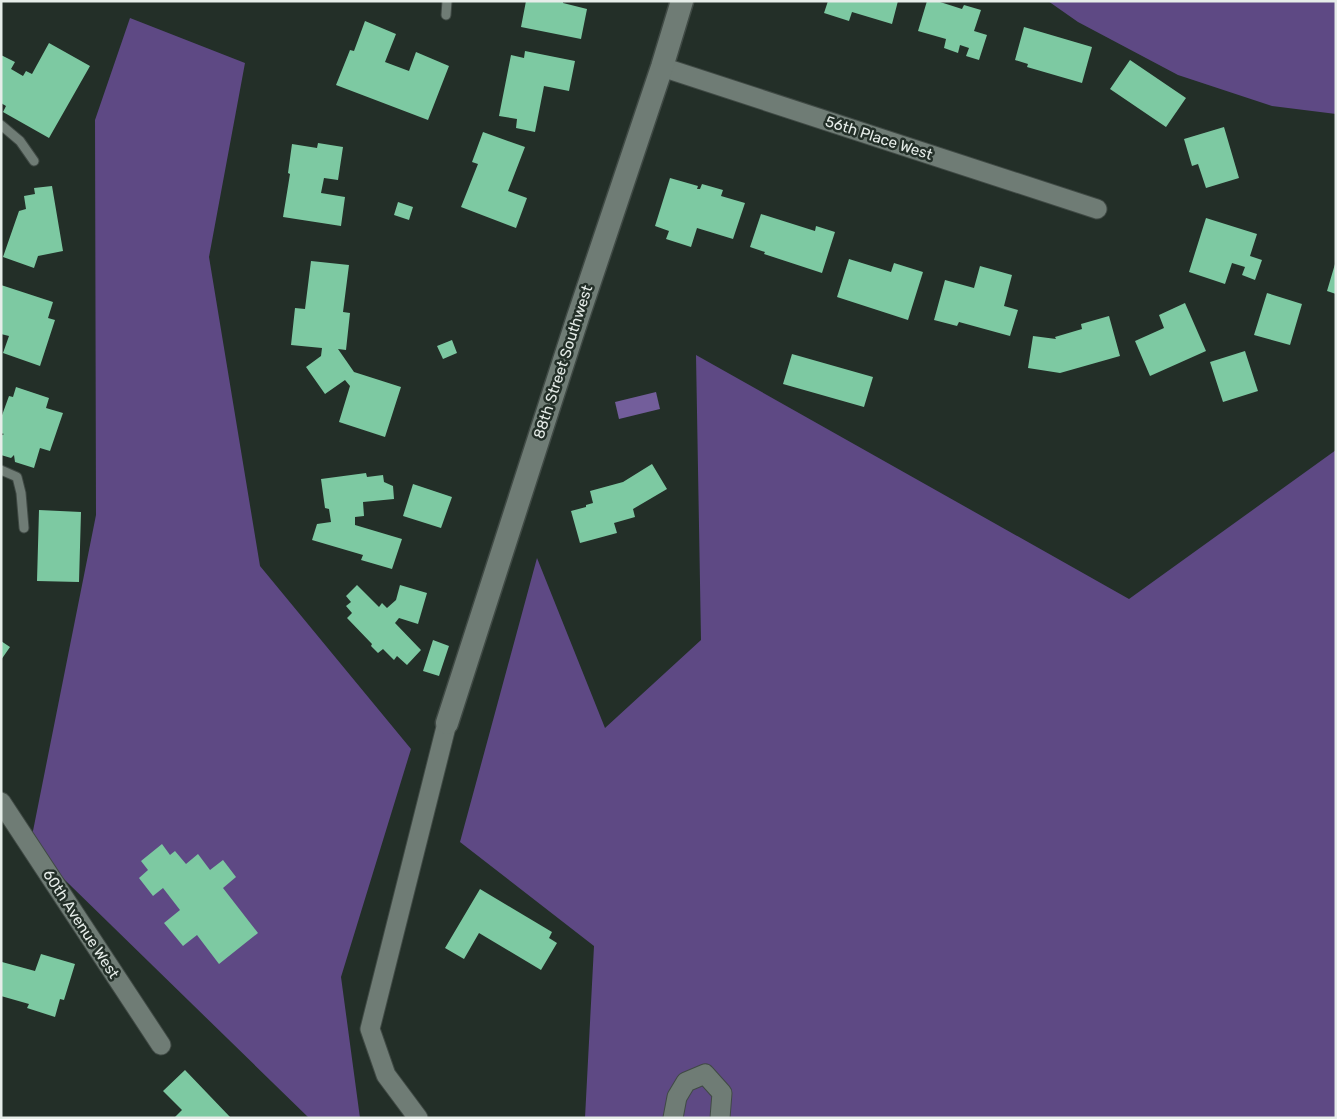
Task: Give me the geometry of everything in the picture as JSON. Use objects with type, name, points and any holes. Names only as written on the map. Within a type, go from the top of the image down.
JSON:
[{"type":"street","name":"88th Street Southwest","points":[[446,723],[574,326],[662,67],[682,1]]},
{"type":"street","name":"56th Place West","points":[[662,67],[1097,209]]},
{"type":"street","points":[[418,1118],[386,1075],[370,1028],[446,723]]},
{"type":"street","name":"60th Avenue West","points":[[1,802],[161,1045]]},
{"type":"street","points":[[673,1118],[676,1098],[686,1082],[705,1074],[722,1093],[720,1118]]},
{"type":"lane","points":[[446,15],[447,1]]},
{"type":"lane","points":[[1,125],[20,141],[34,161]]},
{"type":"lane","points":[[1,470],[17,477],[22,493],[24,528]]},
{"type":"shaded area","points":[[1048,1],[1336,1],[1336,114],[1272,106],[1178,75],[1078,22]]},
{"type":"shaded area","points":[[130,18],[245,63],[209,257],[260,566],[411,749],[341,977],[360,1118],[309,1118],[30,846],[96,515],[95,120]]},
{"type":"shaded area","points":[[696,355],[1129,599],[1336,450],[1336,1118],[585,1118],[594,946],[460,842],[537,558],[605,728],[701,640]]},
{"type":"shaded area","points":[[656,392],[660,409],[619,419],[615,402]]},
{"type":"building","points":[[526,1],[563,1],[563,3],[587,9],[581,39],[521,27]]},
{"type":"building","points":[[828,1],[898,1],[892,24],[852,12],[849,21],[824,13]]},
{"type":"building","points":[[927,1],[937,1],[962,9],[964,5],[981,10],[974,31],[987,35],[979,60],[966,56],[969,48],[960,45],[958,53],[944,48],[946,39],[918,31]]},
{"type":"building","points":[[365,21],[396,34],[385,62],[409,71],[416,52],[449,66],[428,120],[336,85],[350,50],[354,51]]},
{"type":"building","points":[[1024,27],[1092,47],[1082,83],[1027,67],[1028,64],[1015,60]]},
{"type":"building","points":[[49,43],[90,66],[49,138],[3,112],[6,106],[1,103],[1,55],[15,62],[11,69],[23,76],[26,71],[32,74]]},
{"type":"building","points":[[525,51],[575,61],[569,91],[544,86],[535,132],[516,128],[517,119],[499,116],[511,55],[524,58]]},
{"type":"building","points":[[1130,60],[1186,98],[1166,127],[1110,89]]},
{"type":"building","points":[[1224,127],[1239,178],[1206,188],[1198,164],[1192,166],[1184,139]]},
{"type":"building","points":[[483,132],[525,147],[508,191],[527,198],[516,228],[461,207],[478,164],[472,162]]},
{"type":"building","points":[[318,143],[343,147],[338,180],[324,178],[321,193],[345,197],[341,226],[283,217],[290,174],[288,173],[292,144],[317,148]]},
{"type":"building","points":[[670,178],[698,186],[697,189],[700,189],[702,184],[723,190],[721,196],[745,203],[733,239],[697,228],[691,247],[666,239],[669,231],[655,226]]},
{"type":"building","points":[[52,186],[63,251],[38,256],[34,268],[3,257],[19,211],[26,209],[24,196],[35,194],[34,188]]},
{"type":"building","points":[[398,202],[413,207],[409,220],[394,215]]},
{"type":"building","points":[[761,214],[815,231],[816,226],[835,232],[822,273],[764,254],[765,252],[750,247]]},
{"type":"building","points":[[1206,218],[1257,234],[1250,256],[1262,260],[1255,280],[1242,275],[1245,267],[1232,263],[1225,284],[1189,272]]},
{"type":"building","points":[[849,259],[891,272],[894,263],[923,272],[908,320],[837,297]]},
{"type":"building","points":[[311,261],[349,265],[343,312],[350,313],[346,350],[338,349],[354,372],[401,387],[385,437],[339,422],[350,386],[345,380],[325,394],[306,367],[321,356],[322,348],[291,345],[295,308],[305,309]]},
{"type":"building","points":[[1336,264],[1336,294],[1327,291]]},
{"type":"building","points":[[980,266],[1012,275],[1004,306],[1018,310],[1010,336],[959,322],[957,326],[934,320],[945,280],[974,288]]},
{"type":"building","points":[[1,285],[53,302],[48,318],[55,320],[40,366],[3,353],[9,336],[1,334]]},
{"type":"building","points":[[1267,293],[1302,304],[1290,345],[1254,335]]},
{"type":"building","points":[[1185,303],[1206,351],[1150,376],[1135,341],[1164,328],[1159,315]]},
{"type":"building","points":[[1109,316],[1120,356],[1060,373],[1028,368],[1033,336],[1056,339],[1055,337],[1082,329],[1081,324]]},
{"type":"building","points":[[452,340],[457,353],[443,359],[437,346]]},
{"type":"building","points":[[1245,351],[1258,391],[1223,402],[1210,362]]},
{"type":"building","points":[[792,354],[873,377],[864,407],[783,384]]},
{"type":"building","points":[[16,387],[49,398],[46,408],[63,413],[50,451],[40,448],[34,468],[15,462],[14,455],[11,458],[1,455],[1,436],[4,434],[1,433],[1,418],[9,396],[13,397]]},
{"type":"building","points":[[652,464],[667,489],[633,509],[635,517],[614,523],[617,533],[580,543],[571,511],[593,503],[590,491],[623,482]]},
{"type":"building","points":[[366,473],[367,477],[383,475],[384,482],[393,486],[394,499],[363,502],[364,516],[355,517],[355,525],[402,539],[392,569],[361,560],[363,555],[312,540],[317,524],[331,522],[329,509],[325,508],[321,479]]},
{"type":"building","points":[[413,484],[452,497],[441,528],[403,516]]},
{"type":"building","points":[[39,510],[81,512],[79,582],[37,581]]},
{"type":"building","points":[[357,585],[379,607],[382,603],[387,608],[396,600],[400,585],[427,593],[418,624],[399,618],[395,623],[421,650],[407,665],[397,656],[394,660],[383,649],[378,653],[347,618],[352,613],[346,606],[351,602],[346,596]]},
{"type":"building","points":[[433,640],[449,646],[439,676],[423,671]]},
{"type":"building","points":[[1,641],[10,647],[1,660]]},
{"type":"building","points":[[162,844],[170,855],[175,851],[186,864],[198,854],[210,870],[223,860],[236,877],[223,888],[258,933],[219,964],[197,935],[183,946],[164,923],[180,910],[163,888],[153,896],[139,878],[148,870],[141,861]]},
{"type":"building","points":[[480,889],[552,932],[549,938],[557,943],[541,970],[479,933],[464,959],[445,948]]},
{"type":"building","points":[[41,954],[75,964],[64,1000],[60,999],[55,1017],[27,1008],[29,1004],[1,996],[2,962],[35,971]]},
{"type":"building","points":[[185,1070],[231,1118],[174,1118],[182,1110],[163,1091]]}]
